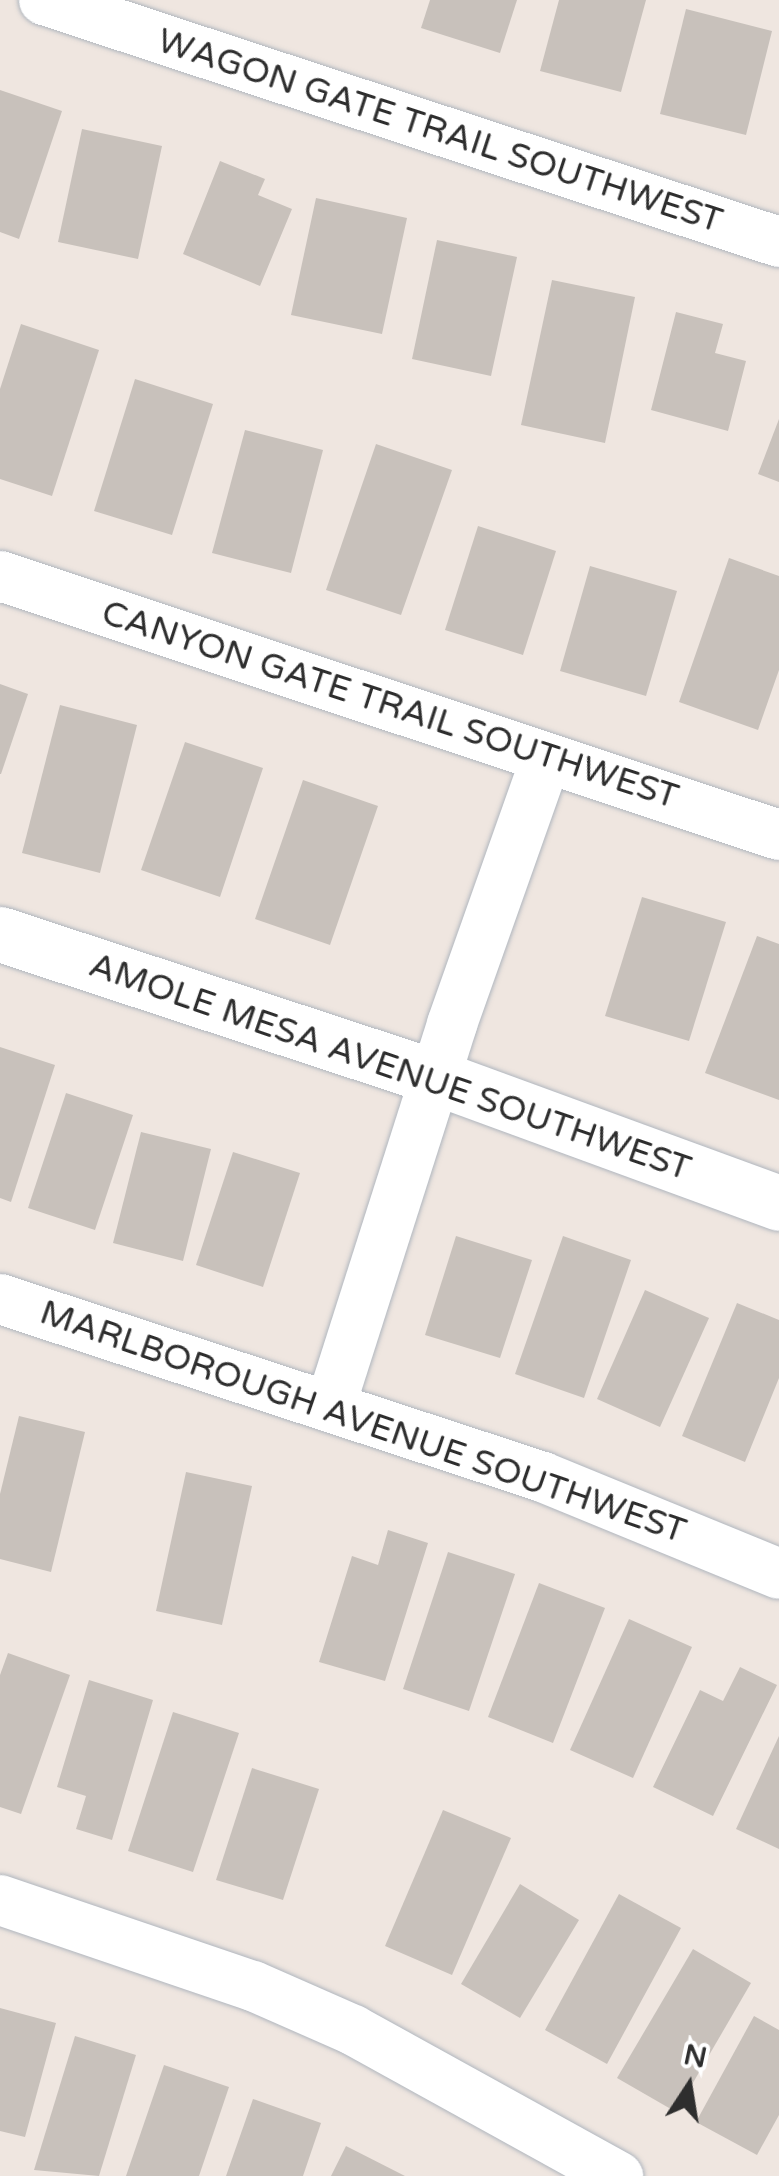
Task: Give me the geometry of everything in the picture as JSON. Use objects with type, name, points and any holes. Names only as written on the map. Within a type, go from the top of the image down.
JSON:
[{"type":"street","name":"WAGON GATE TRAIL SOUTHWEST","points":[[44,0],[779,242]]},
{"type":"street","name":"CANYON GATE TRAIL SOUTHWEST","points":[[0,576],[779,835]]},
{"type":"street","points":[[330,1406],[435,1077],[546,758]]},
{"type":"street","name":"AMOLE MESA AVENUE SOUTHWEST","points":[[0,934],[435,1077],[779,1203]]},
{"type":"street","name":"MARLBOROUGH AVENUE SOUTHWEST","points":[[0,1299],[543,1476],[779,1574]]},
{"type":"street","points":[[0,1900],[253,1986],[353,2030],[618,2176]]},
{"type":"building","points":[[430,0],[517,0],[500,53],[421,28]]},
{"type":"building","points":[[559,0],[646,0],[621,92],[540,71]]},
{"type":"building","points":[[686,9],[772,31],[746,135],[660,114]]},
{"type":"building","points":[[0,90],[62,111],[19,239],[0,232]]},
{"type":"building","points":[[82,129],[162,146],[138,259],[58,242]]},
{"type":"building","points":[[220,161],[265,179],[258,195],[292,209],[260,286],[183,254]]},
{"type":"building","points":[[316,198],[407,218],[382,334],[291,315]]},
{"type":"building","points":[[437,240],[517,257],[491,376],[412,359]]},
{"type":"building","points":[[552,280],[635,297],[605,443],[521,425]]},
{"type":"building","points":[[676,312],[723,324],[715,353],[746,361],[728,431],[651,410]]},
{"type":"building","points":[[21,324],[99,350],[52,496],[0,479],[0,389]]},
{"type":"building","points":[[135,379],[213,404],[172,535],[94,511]]},
{"type":"building","points":[[779,419],[779,482],[758,474]]},
{"type":"building","points":[[245,430],[323,450],[291,573],[212,553]]},
{"type":"building","points":[[376,444],[452,470],[401,615],[326,590]]},
{"type":"building","points":[[478,526],[556,551],[523,655],[445,630]]},
{"type":"building","points":[[729,558],[779,576],[779,670],[758,730],[679,702]]},
{"type":"building","points":[[590,566],[677,591],[646,696],[560,671]]},
{"type":"building","points":[[0,684],[28,694],[1,774],[0,774]]},
{"type":"building","points":[[60,705],[137,725],[100,873],[22,853]]},
{"type":"building","points":[[185,742],[263,768],[220,897],[141,870]]},
{"type":"building","points":[[303,780],[378,806],[330,945],[255,919]]},
{"type":"building","points":[[642,897],[726,922],[689,1041],[605,1016]]},
{"type":"building","points":[[757,936],[779,944],[779,1100],[705,1073]]},
{"type":"building","points":[[0,1047],[55,1065],[11,1202],[0,1198]]},
{"type":"building","points":[[66,1093],[133,1115],[95,1230],[28,1208]]},
{"type":"building","points":[[141,1132],[211,1149],[183,1261],[113,1243]]},
{"type":"building","points":[[233,1152],[300,1173],[263,1287],[196,1265]]},
{"type":"building","points":[[456,1236],[532,1260],[500,1358],[425,1335]]},
{"type":"building","points":[[563,1236],[631,1260],[584,1398],[515,1374]]},
{"type":"building","points":[[645,1290],[709,1318],[660,1427],[597,1399]]},
{"type":"building","points":[[737,1303],[779,1320],[779,1378],[745,1462],[682,1436]]},
{"type":"building","points":[[19,1416],[85,1432],[51,1572],[0,1559],[0,1494]]},
{"type":"building","points":[[186,1472],[252,1486],[222,1625],[156,1611]]},
{"type":"building","points":[[388,1530],[428,1543],[385,1681],[319,1662],[352,1556],[378,1565]]},
{"type":"building","points":[[448,1552],[515,1574],[469,1711],[403,1689]]},
{"type":"building","points":[[539,1583],[605,1608],[553,1743],[488,1717]]},
{"type":"building","points":[[629,1619],[692,1647],[633,1778],[570,1750]]},
{"type":"building","points":[[8,1653],[70,1675],[21,1814],[0,1807],[0,1675]]},
{"type":"building","points":[[740,1667],[777,1685],[713,1816],[653,1787],[700,1690],[723,1701]]},
{"type":"building","points":[[89,1680],[153,1700],[112,1840],[76,1829],[86,1796],[57,1787]]},
{"type":"building","points":[[173,1712],[239,1733],[193,1872],[128,1851]]},
{"type":"building","points":[[779,1736],[779,1849],[736,1829]]},
{"type":"building","points":[[252,1768],[319,1789],[283,1900],[216,1880]]},
{"type":"building","points":[[443,1810],[511,1838],[452,1975],[385,1946]]},
{"type":"building","points":[[520,1884],[579,1920],[520,2018],[461,1984]]},
{"type":"building","points":[[619,1894],[681,1928],[607,2064],[545,2030]]},
{"type":"building","points":[[693,1949],[751,1983],[676,2112],[617,2078]]},
{"type":"building","points":[[0,2008],[56,2023],[25,2137],[0,2131]]},
{"type":"building","points":[[754,2016],[779,2030],[779,2115],[757,2155],[696,2122]]},
{"type":"building","points":[[75,2036],[136,2055],[99,2176],[34,2170]]},
{"type":"building","points":[[164,2065],[229,2087],[199,2176],[126,2176]]},
{"type":"building","points":[[253,2099],[321,2123],[303,2176],[226,2176]]},
{"type":"building","points":[[346,2146],[405,2176],[331,2176]]}]
